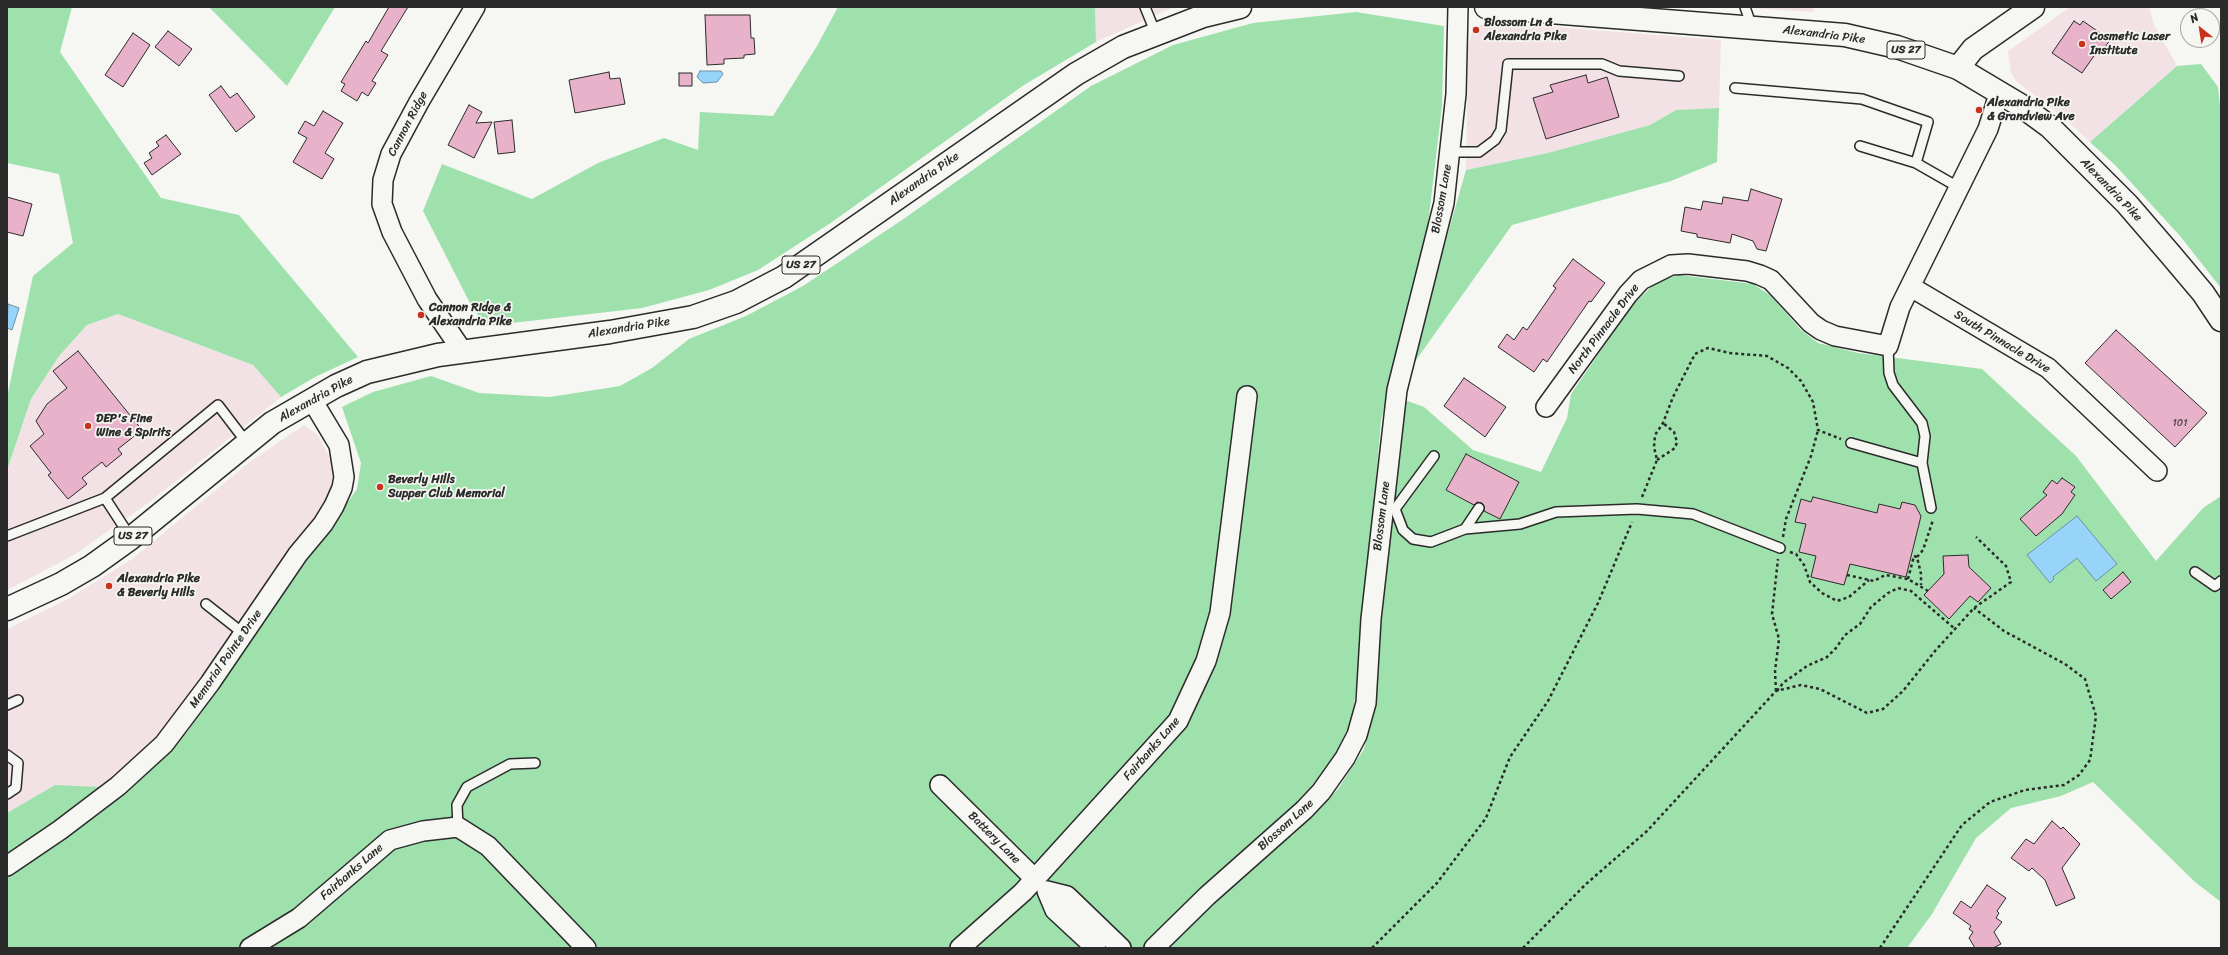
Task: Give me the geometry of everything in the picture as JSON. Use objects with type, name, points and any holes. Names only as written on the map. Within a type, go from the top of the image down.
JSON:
[{"type":"main road","name":"Alexandria Pike","points":[[7,610],[61,584],[92,566],[131,538],[272,423],[336,386],[367,372],[438,355],[610,332],[693,317],[736,302],[784,277],[1076,74],[1123,47],[1156,34],[1203,11],[1240,7]]},
{"type":"main road","name":"Alexandria Pike","points":[[1486,7],[1705,25],[1749,17],[1845,35],[1896,47],[1958,68],[2044,123],[2066,143],[2127,204],[2172,254],[2220,317]]},
{"type":"main road","points":[[1958,68],[1973,49],[2034,7]]},
{"type":"street","name":"Cannon Ridge","points":[[463,352],[427,299],[392,232],[382,204],[383,180],[391,154],[419,102],[475,7]]},
{"type":"street","name":"Blossom Lane","points":[[1154,948],[1207,896],[1304,810],[1321,792],[1348,752],[1357,735],[1366,703],[1371,619],[1389,508],[1397,390],[1444,204],[1451,152],[1456,94],[1458,7]]},
{"type":"street","points":[[1888,346],[1900,308],[1958,187],[1988,129],[1999,94]]},
{"type":"street","name":"North Pinnacle Drive","points":[[1546,407],[1628,294],[1641,280],[1656,271],[1671,265],[1688,264],[1747,271],[1760,275],[1771,280],[1811,323],[1821,330],[1835,336],[1888,346]]},
{"type":"street","name":"South Pinnacle Drive","points":[[1911,287],[2048,368],[2157,471]]},
{"type":"street","name":"Fairbanks Lane","points":[[960,948],[1041,885],[1178,721],[1206,661],[1220,614],[1247,396]]},
{"type":"street","name":"Memorial Pointe Drive","points":[[7,866],[60,830],[118,786],[164,744],[210,683],[298,554],[323,524],[342,488],[344,477],[339,445],[312,400]]},
{"type":"street","name":"Battery Lane","points":[[940,785],[1041,885],[1055,910],[1096,948]]},
{"type":"street","points":[[458,827],[488,846],[586,948]]},
{"type":"street","name":"Fairbanks Lane","points":[[250,948],[299,918],[390,840],[423,831],[458,827]]},
{"type":"street","points":[[1041,885],[1067,896],[1121,948]]},
{"type":"lane","points":[[1145,7],[1156,34]]},
{"type":"lane","points":[[1451,152],[1479,152],[1496,140],[1501,130],[1508,64],[1602,64],[1619,71],[1679,76]]},
{"type":"lane","points":[[1735,88],[1862,99],[1928,122],[1916,163]]},
{"type":"lane","points":[[1860,146],[1916,163],[1958,187]]},
{"type":"lane","points":[[1888,346],[1889,373],[1893,385],[1922,423],[1925,436],[1922,463],[1931,508]]},
{"type":"lane","points":[[7,536],[105,498],[218,405],[247,443]]},
{"type":"lane","points":[[1851,443],[1922,463]]},
{"type":"lane","points":[[1434,456],[1389,508],[1403,530],[1413,539],[1432,542],[1465,529],[1520,524],[1556,512],[1637,509],[1693,514],[1780,548]]},
{"type":"lane","points":[[105,498],[131,538]]},
{"type":"lane","points":[[1465,529],[1479,508]]},
{"type":"lane","points":[[2195,572],[2215,586],[2221,581]]},
{"type":"lane","points":[[206,604],[244,634]]},
{"type":"lane","points":[[7,705],[18,700]]},
{"type":"lane","points":[[7,755],[18,762],[16,788],[7,794]]},
{"type":"lane","points":[[458,827],[457,805],[467,787],[510,764],[535,763]]},
{"type":"path","points":[[1657,460],[1654,447],[1655,435],[1663,423],[1673,397],[1695,354],[1708,348],[1730,353],[1767,356],[1788,368],[1802,381],[1813,402],[1818,430],[1851,443]]},
{"type":"path","points":[[1372,948],[1437,883],[1486,818],[1510,757],[1548,701],[1598,603],[1657,460],[1675,448],[1677,442],[1674,432],[1663,423]]},
{"type":"path","points":[[1908,580],[1914,556],[1917,557],[1923,550],[1934,519]]},
{"type":"path","points":[[1776,691],[1801,685],[1820,689],[1867,713],[1883,709],[1903,691],[1934,651],[1974,608],[2011,582],[2006,566],[1976,536]]},
{"type":"path","points":[[1780,548],[1796,554],[1804,565],[1810,582],[1822,593],[1838,601],[1849,597],[1869,580]]},
{"type":"path","points":[[1917,557],[1921,574],[1921,586]]},
{"type":"path","points":[[1847,575],[1874,581],[1885,575],[1908,580],[1928,591]]},
{"type":"path","points":[[1523,948],[1586,884],[1647,831],[1783,683],[1807,666],[1827,657],[1836,648],[1845,635],[1860,624],[1871,607],[1888,593],[1898,588],[1911,591],[1955,629]]},
{"type":"path","points":[[1880,948],[1962,825],[1990,802],[2025,790],[2064,785],[2079,776],[2090,760],[2096,716],[2085,679],[2065,664],[2004,631],[1974,608]]},
{"type":"shaded area","points":[[1095,7],[1174,7],[1096,42]]},
{"type":"shaded area","points":[[1735,7],[1814,7],[1813,12]]},
{"type":"shaded area","points":[[2070,7],[2149,7],[2154,25],[2177,66],[2090,142],[2063,117],[2017,82],[2011,73],[2008,51]]},
{"type":"shaded area","points":[[1492,22],[1721,40],[1719,108],[1676,110],[1650,125],[1548,153],[1466,170],[1468,44],[1473,30],[1480,25]]},
{"type":"shaded area","points":[[118,314],[253,365],[281,397],[151,501],[74,555],[7,590],[7,470],[31,399],[59,356],[87,325]]},
{"type":"shaded area","points":[[304,425],[318,435],[334,466],[332,494],[173,720],[103,787],[55,785],[7,813],[7,629],[68,599],[132,559],[251,461]]},
{"type":"green space","points":[[7,7],[72,7],[60,52],[161,198],[239,215],[358,357],[315,377],[281,397],[253,365],[118,314],[87,325],[59,356],[31,399],[7,470],[7,397],[33,276],[73,243],[59,174],[7,163]]},
{"type":"green space","points":[[209,7],[335,7],[287,86]]},
{"type":"green space","points":[[838,7],[1095,7],[1096,42],[1024,85],[832,222],[758,270],[709,290],[642,308],[486,326],[472,307],[423,211],[442,164],[532,199],[598,163],[664,138],[698,150],[700,112],[773,116],[817,46]]},
{"type":"green space","points":[[1356,12],[1444,26],[1442,106],[1428,224],[1381,421],[1361,651],[1352,720],[1335,755],[1306,794],[1271,827],[1292,836],[1338,789],[1364,749],[1375,694],[1402,399],[1424,407],[1473,450],[1541,472],[1567,418],[1571,394],[1633,304],[1657,282],[1679,275],[1753,284],[1770,295],[1801,330],[1818,343],[1858,353],[1982,369],[2076,456],[2156,561],[2203,508],[2221,496],[2221,902],[2195,882],[2093,782],[2061,796],[2011,808],[1976,838],[1932,914],[1907,948],[7,948],[7,813],[55,785],[103,787],[118,793],[187,732],[357,489],[361,463],[342,407],[373,392],[431,376],[479,393],[550,397],[620,386],[652,368],[689,339],[746,316],[803,286],[905,218],[1091,86],[1173,45],[1253,23]]},
{"type":"green space","points":[[2201,64],[2218,87],[2221,114],[2221,288],[2180,236],[2116,166],[2090,142],[2177,66]]},
{"type":"green space","points":[[1719,108],[1717,162],[1671,181],[1512,225],[1409,370],[1466,170],[1548,153],[1650,125],[1676,110]]},
{"type":"water","points":[[700,71],[721,71],[723,74],[717,82],[703,83],[697,77]]},
{"type":"water","points":[[8,304],[19,308],[12,330],[7,328]]},
{"type":"water","points":[[2077,516],[2117,564],[2096,581],[2077,558],[2053,577],[2054,579],[2050,583],[2027,555]]},
{"type":"building","points":[[389,7],[408,7],[381,51],[388,55],[372,81],[376,83],[368,96],[362,92],[357,101],[341,91],[345,84],[341,82],[366,41],[368,43]]},
{"type":"building","points":[[705,15],[750,15],[751,38],[754,38],[755,54],[744,55],[744,58],[724,59],[724,64],[707,65]]},
{"type":"building","name":"Cosmetic Laser Institute","points":[[2074,21],[2080,25],[2083,21],[2110,40],[2099,56],[2096,53],[2082,73],[2052,53]]},
{"type":"building","points":[[168,31],[192,49],[179,66],[155,47]]},
{"type":"building","points":[[133,33],[150,45],[123,87],[105,75]]},
{"type":"building","points":[[609,72],[610,79],[620,78],[625,104],[575,113],[569,80]]},
{"type":"building","points":[[679,73],[692,73],[692,86],[679,86]]},
{"type":"building","points":[[1586,75],[1588,83],[1607,77],[1619,117],[1546,139],[1533,98],[1553,92],[1550,85]]},
{"type":"building","points":[[221,86],[230,98],[237,93],[255,117],[236,132],[209,95]]},
{"type":"building","points":[[469,105],[482,112],[476,123],[492,122],[474,158],[448,145]]},
{"type":"building","points":[[323,111],[343,123],[325,153],[334,159],[322,179],[293,162],[307,138],[298,133],[305,121],[314,126]]},
{"type":"building","points":[[512,120],[515,152],[498,154],[494,122]]},
{"type":"building","points":[[166,135],[181,154],[152,175],[144,163],[152,158],[149,153],[159,146],[156,142]]},
{"type":"building","points":[[1751,189],[1782,199],[1766,251],[1757,249],[1753,241],[1732,234],[1730,243],[1697,237],[1697,234],[1681,231],[1685,207],[1701,210],[1703,201],[1722,204],[1723,197],[1748,201]]},
{"type":"building","points":[[7,197],[32,204],[23,236],[7,232]]},
{"type":"building","points":[[1573,259],[1605,283],[1591,302],[1589,301],[1547,362],[1543,359],[1534,372],[1498,347],[1507,334],[1514,340],[1523,327],[1527,330],[1556,288],[1553,286]]},
{"type":"building","points":[[2116,330],[2207,413],[2175,447],[2085,363]]},
{"type":"building","name":"DEP's Fine Wine & Spirits","points":[[78,351],[142,430],[118,449],[122,454],[106,467],[102,462],[82,478],[87,484],[68,499],[48,475],[51,473],[30,446],[44,434],[36,421],[47,404],[67,388],[53,371]]},
{"type":"building","points":[[1464,378],[1506,407],[1485,437],[1444,406]]},
{"type":"building","points":[[1466,454],[1519,482],[1500,519],[1484,511],[1484,506],[1482,503],[1477,502],[1474,505],[1446,490]]},
{"type":"building","points":[[2062,478],[2075,487],[2071,492],[2075,495],[2062,514],[2036,536],[2020,519],[2047,495],[2043,492],[2052,480],[2057,484]]},
{"type":"building","points":[[1813,497],[1877,513],[1879,504],[1900,509],[1902,502],[1915,505],[1921,516],[1906,577],[1850,564],[1844,585],[1811,577],[1816,556],[1799,552],[1806,524],[1795,522],[1801,499],[1811,502]]},
{"type":"building","points":[[1968,555],[1969,567],[1991,588],[1978,602],[1970,596],[1949,619],[1924,595],[1944,574],[1943,556]]},
{"type":"building","points":[[2123,572],[2131,582],[2111,599],[2103,590]]},
{"type":"building","points":[[2052,821],[2061,829],[2063,827],[2080,844],[2062,868],[2075,898],[2056,906],[2045,880],[2032,868],[2029,871],[2011,858],[2026,839],[2034,844]]},
{"type":"building","points":[[1987,885],[2006,898],[1997,911],[1999,913],[1996,918],[2002,922],[1994,932],[2001,944],[1993,948],[1975,948],[1969,938],[1973,932],[1969,929],[1971,926],[1953,913],[1961,901],[1971,908]]},
{"type":"place","name":"Blossom Ln & Alexandria Pike","points":[[1476,30]]},
{"type":"place","name":"Cosmetic Laser Institute","points":[[2082,44]]},
{"type":"place","name":"Alexandria Pike & Grandview Ave","points":[[1979,110]]},
{"type":"place","name":"Cannon Ridge & Alexandria Pike","points":[[421,315]]},
{"type":"place","name":"DEP's Fine Wine & Spirits","points":[[88,426]]},
{"type":"place","name":"Beverly Hills Supper Club Memorial","points":[[380,487]]},
{"type":"place","name":"Alexandria Pike & Beverly Hills","points":[[109,586]]}]
